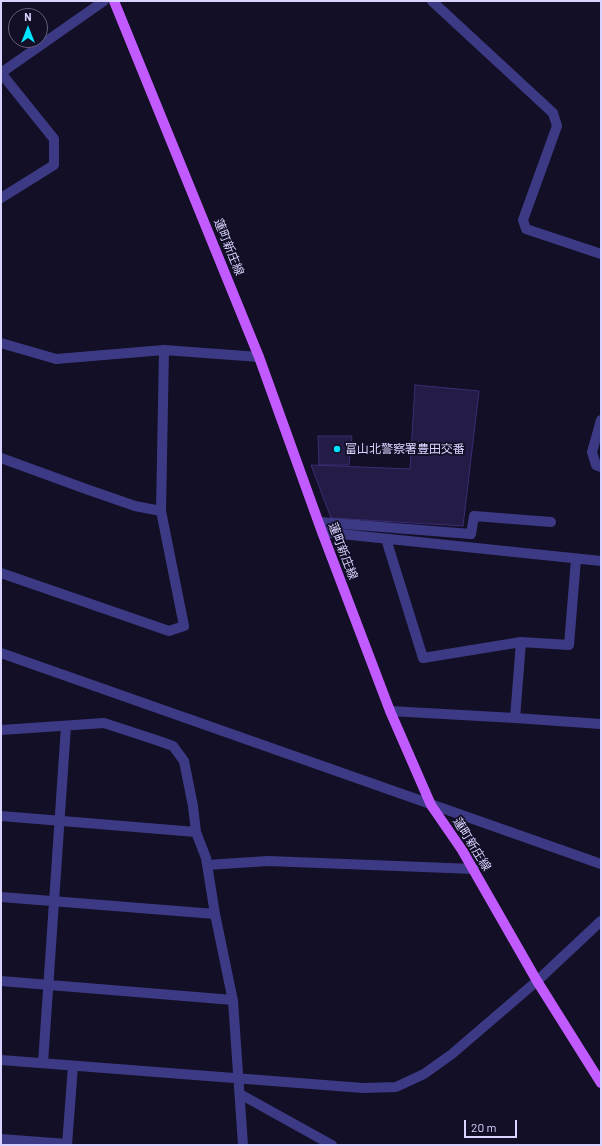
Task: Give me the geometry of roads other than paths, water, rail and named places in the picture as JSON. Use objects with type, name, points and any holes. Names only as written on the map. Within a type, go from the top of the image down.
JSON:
[{"type":"main road","name":"蓮町新庄線","points":[[114,1],[259,357],[318,522],[390,711],[431,805],[474,869],[537,981],[601,1083]]},
{"type":"street","points":[[1,198],[54,165],[54,139],[1,73],[104,1]]},
{"type":"street","points":[[432,1],[553,113],[557,126],[523,220],[526,230],[601,254]]},
{"type":"street","points":[[1,343],[56,359],[164,350],[259,357]]},
{"type":"street","points":[[1,573],[169,630],[184,626],[161,512],[164,350]]},
{"type":"street","points":[[601,420],[592,452],[596,465],[601,467]]},
{"type":"street","points":[[1,458],[128,503],[161,512]]},
{"type":"street","points":[[318,522],[470,534],[474,516],[551,522]]},
{"type":"street","points":[[322,532],[601,561]]},
{"type":"street","points":[[386,539],[423,658],[520,642],[569,646],[576,559]]},
{"type":"street","points":[[515,718],[520,642]]},
{"type":"street","points":[[1,653],[601,864]]},
{"type":"street","points":[[390,711],[601,724]]},
{"type":"street","points":[[1,730],[104,723],[173,746],[184,761],[193,806],[196,832],[206,858],[215,914],[233,1000],[240,1079],[243,1145]]},
{"type":"street","points":[[43,1063],[66,726]]},
{"type":"street","points":[[1,816],[196,832]]},
{"type":"street","points":[[207,865],[268,861],[474,869]]},
{"type":"street","points":[[1,897],[215,914]]},
{"type":"street","points":[[1,1060],[363,1088],[396,1087],[424,1074],[452,1054],[537,981],[601,921]]},
{"type":"street","points":[[1,981],[233,1000]]},
{"type":"street","points":[[1,1139],[67,1144],[73,1066]]},
{"type":"street","points":[[240,1094],[332,1145]]},
{"type":"place","name":"富山北警察署豊田交番","points":[[337,449]]}]
